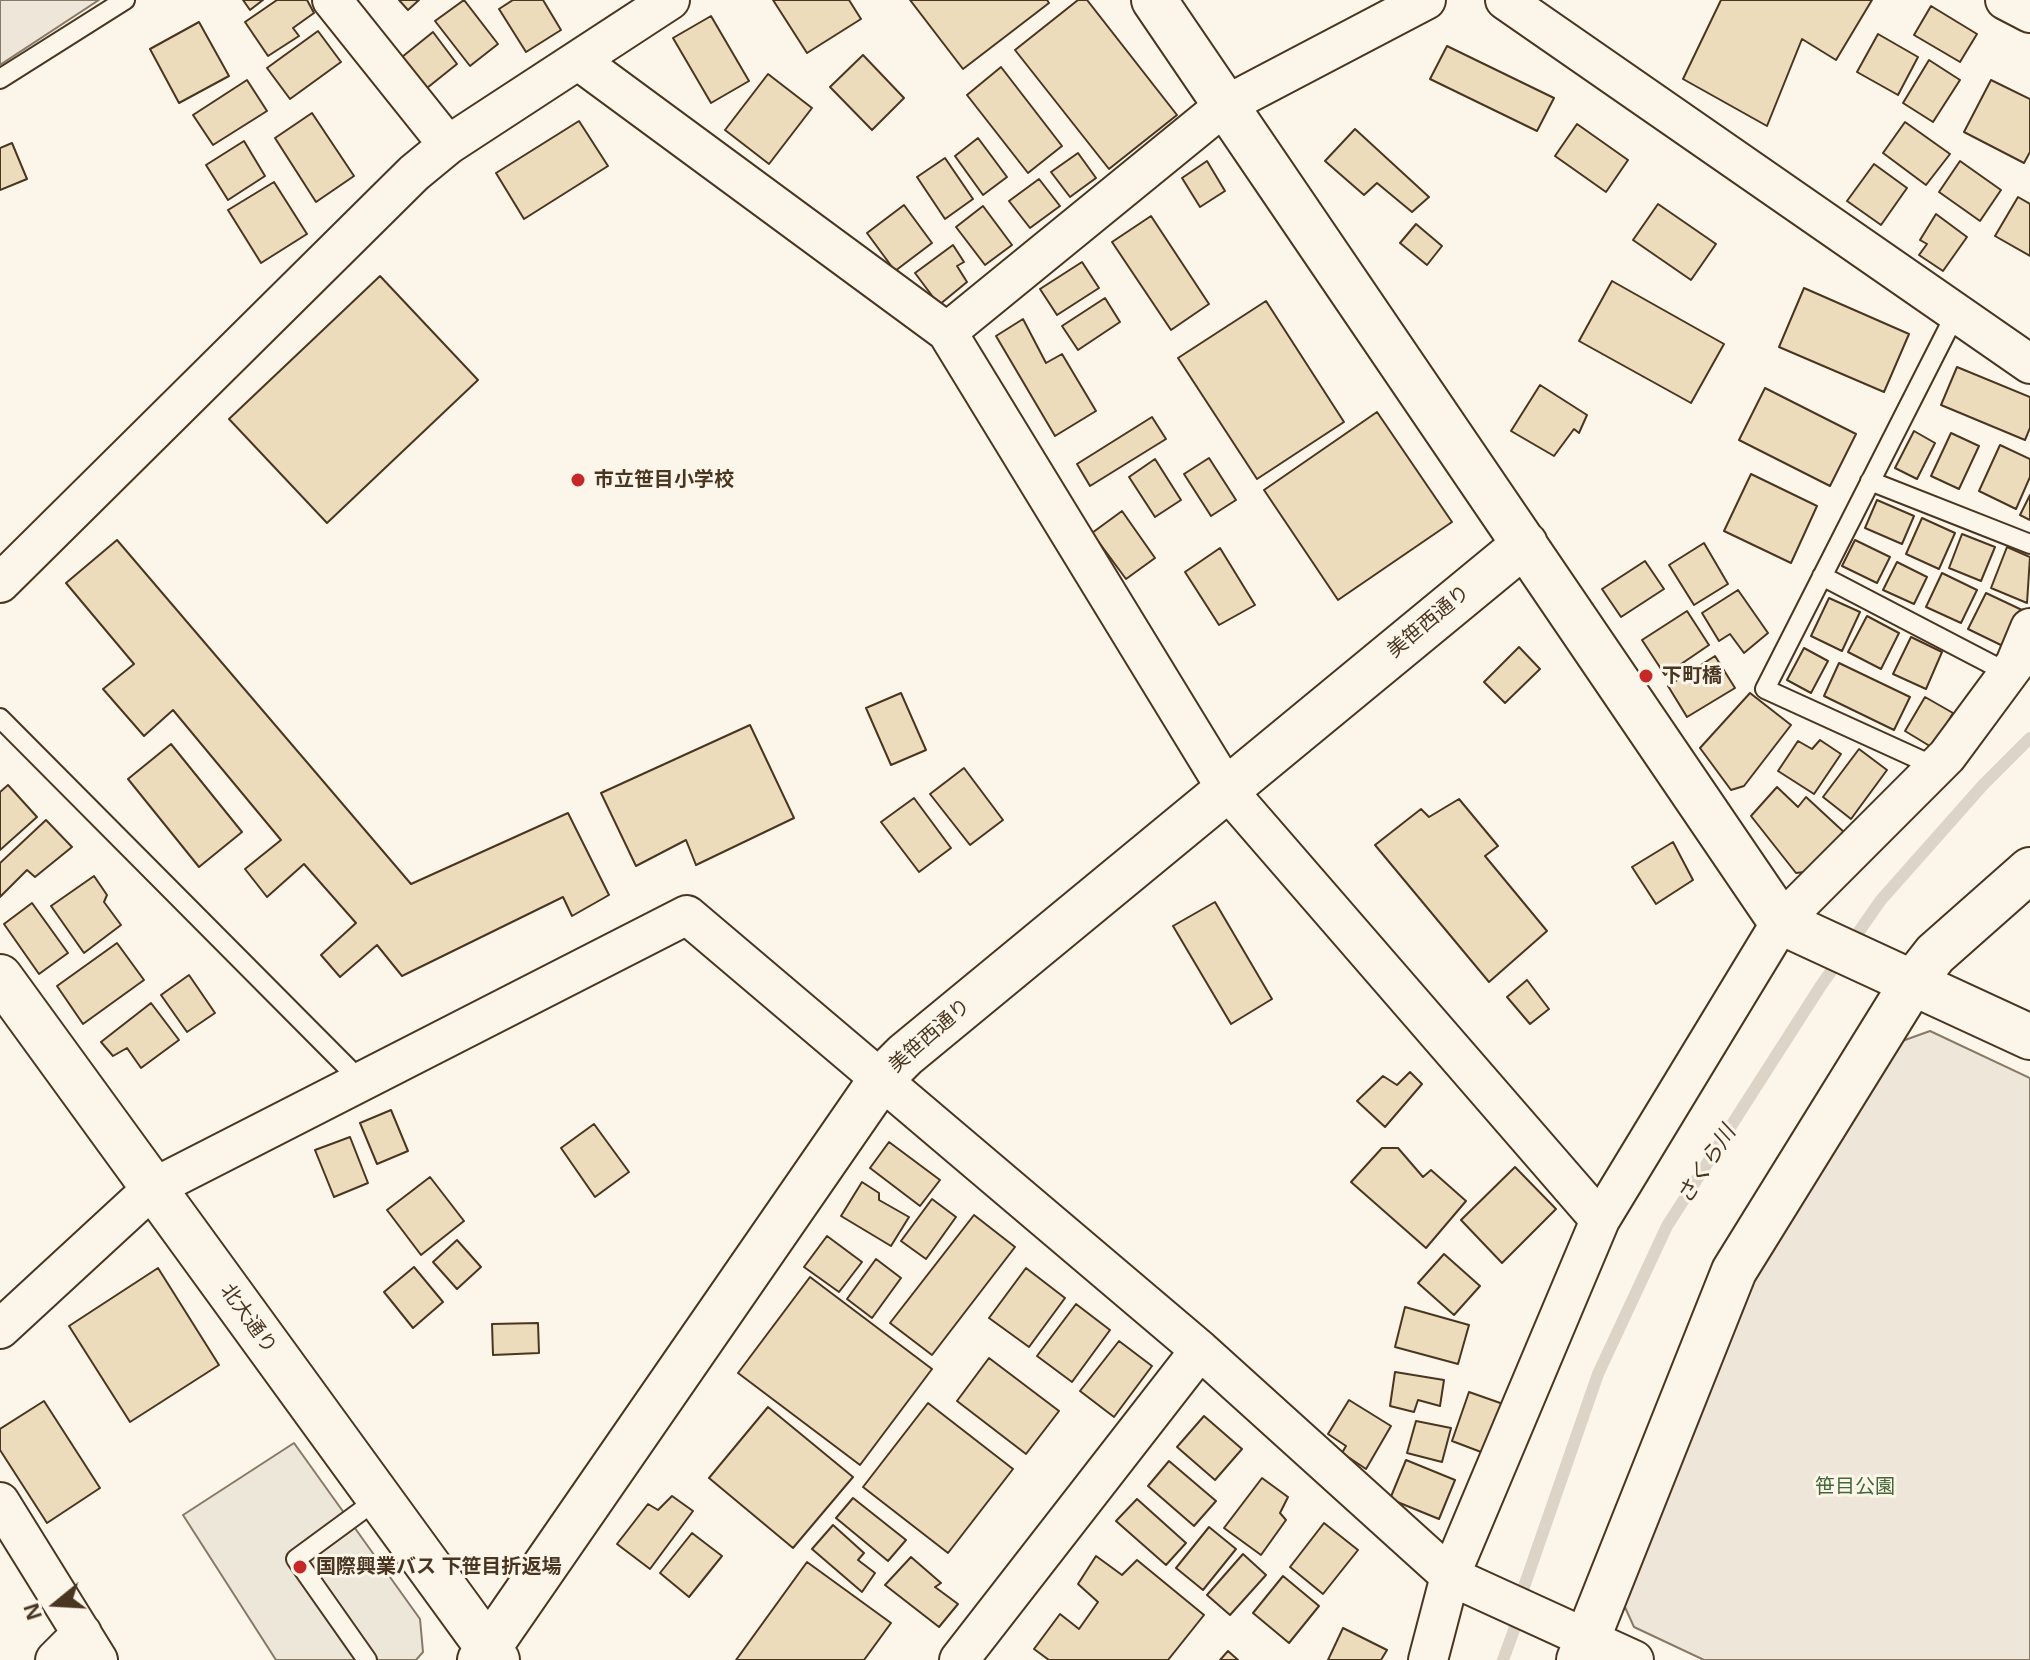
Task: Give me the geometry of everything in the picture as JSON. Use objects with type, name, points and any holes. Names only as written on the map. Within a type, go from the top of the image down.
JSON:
[{"type":"street","points":[[332,0],[448,145]]},
{"type":"street","points":[[0,583],[414,173],[448,145],[670,0]]},
{"type":"street","points":[[1154,0],[1525,544],[1795,928],[2030,1037]]},
{"type":"street","points":[[947,332],[1224,106],[1426,0]]},
{"type":"street","points":[[1505,0],[2030,364]]},
{"type":"street","points":[[2005,0],[2030,13]]},
{"type":"street","points":[[579,61],[947,332],[1227,790],[1600,1220]]},
{"type":"street","name":"美笹西通り","points":[[489,1656],[882,1078],[905,1055],[1525,544]]},
{"type":"street","points":[[1428,1660],[1462,1581],[1600,1220],[1795,928],[1936,767],[2008,673],[2030,628]]},
{"type":"street","points":[[1572,1640],[1734,1271],[1902,977],[1935,954],[2030,870]]},
{"type":"street","points":[[0,1329],[153,1188],[687,915],[1200,1350],[1462,1581],[1572,1640],[1634,1660]]},
{"type":"street","name":"北大通り","points":[[0,977],[379,1498],[489,1656]]},
{"type":"street","points":[[959,1660],[1200,1350]]},
{"type":"street","points":[[0,1502],[90,1647],[55,1660]]},
{"type":"lane","points":[[0,79],[125,0]]},
{"type":"lane","points":[[1936,767],[1765,689],[1956,313]]},
{"type":"lane","points":[[1870,481],[2030,544]]},
{"type":"lane","points":[[1822,576],[2008,673]]},
{"type":"lane","points":[[0,718],[360,1080]]},
{"type":"lane","points":[[367,1660],[296,1559],[379,1498]]},
{"type":"green space","points":[[0,0],[99,0],[0,65]]},
{"type":"green space","name":"笹目公園","points":[[1930,1031],[2030,1078],[2030,1660],[1704,1660],[1634,1627],[1624,1605],[1743,1295],[1891,1045]]},
{"type":"shaded area","name":"国際興業バス 下笹目折返場","points":[[294,1443],[420,1619],[423,1652],[416,1660],[276,1660],[183,1515]]},
{"type":"building","points":[[243,0],[263,0],[250,10]]},
{"type":"building","points":[[277,0],[307,0],[314,13],[293,28],[299,36],[268,56],[245,22]]},
{"type":"building","points":[[399,0],[419,0],[408,10]]},
{"type":"building","points":[[464,0],[498,44],[470,66],[435,21]]},
{"type":"building","points":[[513,0],[543,0],[561,30],[526,52],[499,9]]},
{"type":"building","points":[[773,0],[849,0],[861,19],[807,53]]},
{"type":"building","points":[[910,0],[1047,0],[1049,3],[963,69]]},
{"type":"building","points":[[1078,0],[1087,0],[1177,115],[1109,169],[1015,50]]},
{"type":"building","points":[[1721,0],[1872,0],[1836,60],[1802,39],[1767,126],[1683,79]]},
{"type":"building","points":[[1931,6],[1977,34],[1960,62],[1914,35]]},
{"type":"building","points":[[711,16],[749,81],[711,103],[673,38]]},
{"type":"building","points":[[199,22],[229,76],[179,103],[150,49]]},
{"type":"building","points":[[318,31],[341,62],[290,99],[267,68]]},
{"type":"building","points":[[433,32],[457,64],[427,88],[402,57]]},
{"type":"building","points":[[1878,34],[1918,57],[1898,95],[1857,72]]},
{"type":"building","points":[[1447,46],[1554,98],[1537,131],[1430,79]]},
{"type":"building","points":[[863,55],[904,98],[872,130],[830,87]]},
{"type":"building","points":[[1929,60],[1960,80],[1933,122],[1903,103]]},
{"type":"building","points":[[1001,67],[1062,146],[1028,173],[967,95]]},
{"type":"building","points":[[768,74],[812,108],[769,164],[725,130]]},
{"type":"building","points":[[247,80],[267,111],[213,145],[193,115]]},
{"type":"building","points":[[1991,80],[2030,99],[2030,152],[2024,163],[1964,132]]},
{"type":"building","points":[[312,113],[354,176],[316,202],[275,138]]},
{"type":"building","points":[[579,121],[608,166],[524,219],[496,173]]},
{"type":"building","points":[[1905,122],[1950,154],[1926,185],[1883,153]]},
{"type":"building","points":[[1577,124],[1628,160],[1606,192],[1555,156]]},
{"type":"building","points":[[1355,129],[1429,197],[1412,212],[1377,183],[1364,195],[1325,161]]},
{"type":"building","points":[[978,138],[1007,177],[983,195],[955,156]]},
{"type":"building","points":[[244,141],[265,176],[228,200],[206,165]]},
{"type":"building","points":[[12,143],[27,179],[0,190],[0,148]]},
{"type":"building","points":[[1078,153],[1096,178],[1070,197],[1051,172]]},
{"type":"building","points":[[945,158],[973,199],[945,219],[917,177]]},
{"type":"building","points":[[1207,161],[1225,191],[1200,207],[1182,178]]},
{"type":"building","points":[[1960,161],[2001,190],[1980,221],[1939,192]]},
{"type":"building","points":[[1874,164],[1907,188],[1881,225],[1847,201]]},
{"type":"building","points":[[1039,179],[1060,206],[1030,228],[1009,201]]},
{"type":"building","points":[[274,182],[307,234],[261,263],[228,210]]},
{"type":"building","points":[[2018,197],[2030,204],[2030,256],[1995,236]]},
{"type":"building","points":[[1658,204],[1716,244],[1691,280],[1633,240]]},
{"type":"building","points":[[904,205],[932,243],[895,271],[867,233]]},
{"type":"building","points":[[983,206],[1012,245],[985,265],[956,227]]},
{"type":"building","points":[[1936,214],[1967,237],[1943,271],[1919,255],[1927,244],[1920,240]]},
{"type":"building","points":[[1151,216],[1209,304],[1171,330],[1112,242]]},
{"type":"building","points":[[1416,224],[1442,246],[1427,265],[1400,243]]},
{"type":"building","points":[[953,245],[964,262],[957,266],[967,282],[939,305],[915,273]]},
{"type":"building","points":[[1082,262],[1099,288],[1057,315],[1040,289]]},
{"type":"building","points":[[380,276],[478,380],[327,523],[229,419]]},
{"type":"building","points":[[1612,281],[1724,344],[1691,403],[1579,341]]},
{"type":"building","points":[[1804,288],[1909,334],[1884,392],[1779,347]]},
{"type":"building","points":[[1105,298],[1120,322],[1078,350],[1062,326]]},
{"type":"building","points":[[1266,301],[1344,422],[1257,479],[1178,358]]},
{"type":"building","points":[[1023,319],[1046,363],[1062,354],[1096,411],[1055,436],[996,336]]},
{"type":"building","points":[[1957,367],[2030,397],[2030,428],[2025,440],[1941,405]]},
{"type":"building","points":[[1540,385],[1587,415],[1579,433],[1574,429],[1554,456],[1511,431]]},
{"type":"building","points":[[1765,388],[1856,434],[1830,486],[1739,440]]},
{"type":"building","points":[[1377,412],[1452,522],[1338,600],[1264,490]]},
{"type":"building","points":[[1152,417],[1166,439],[1090,486],[1077,464]]},
{"type":"building","points":[[1914,431],[1935,443],[1917,479],[1895,468]]},
{"type":"building","points":[[1951,433],[1979,446],[1959,489],[1931,476]]},
{"type":"building","points":[[2000,445],[2030,459],[2030,477],[2016,509],[1979,491]]},
{"type":"building","points":[[1209,458],[1236,500],[1211,516],[1184,474]]},
{"type":"building","points":[[1155,459],[1181,500],[1155,517],[1129,477]]},
{"type":"building","points":[[1751,474],[1817,506],[1791,563],[1724,531]]},
{"type":"building","points":[[2030,495],[2030,520],[2020,515]]},
{"type":"building","points":[[1877,500],[1914,516],[1902,544],[1865,528]]},
{"type":"building","points":[[1122,511],[1155,558],[1126,579],[1092,533]]},
{"type":"building","points":[[1922,518],[1955,533],[1939,569],[1906,554]]},
{"type":"building","points":[[1962,534],[1995,547],[1981,581],[1949,568]]},
{"type":"building","points":[[117,540],[411,884],[568,813],[609,895],[572,916],[563,897],[402,976],[377,945],[340,977],[321,955],[356,923],[304,864],[267,897],[245,869],[281,840],[173,710],[144,736],[103,689],[134,664],[66,583]]},
{"type":"building","points":[[1855,540],[1890,557],[1877,583],[1842,566]]},
{"type":"building","points":[[1704,543],[1728,584],[1694,605],[1669,565]]},
{"type":"building","points":[[2007,547],[2030,557],[2027,603],[1991,588]]},
{"type":"building","points":[[1220,548],[1255,605],[1219,625],[1185,572]]},
{"type":"building","points":[[1645,561],[1664,589],[1621,617],[1602,589]]},
{"type":"building","points":[[1897,562],[1927,577],[1914,604],[1883,590]]},
{"type":"building","points":[[1942,573],[1977,590],[1961,623],[1926,607]]},
{"type":"building","points":[[1738,590],[1768,633],[1744,653],[1730,634],[1719,641],[1702,613]]},
{"type":"building","points":[[1986,593],[2022,610],[2005,647],[1968,629]]},
{"type":"building","points":[[1829,598],[1860,612],[1842,651],[1811,636]]},
{"type":"building","points":[[1687,611],[1709,645],[1665,675],[1642,640]]},
{"type":"building","points":[[1867,616],[1899,633],[1881,669],[1848,652]]},
{"type":"building","points":[[1911,637],[1942,652],[1926,689],[1893,674]]},
{"type":"building","points":[[1519,647],[1540,669],[1505,703],[1484,682]]},
{"type":"building","points":[[1804,648],[1828,661],[1811,693],[1787,680]]},
{"type":"building","points":[[1715,656],[1735,688],[1687,717],[1668,686]]},
{"type":"building","points":[[1839,663],[1910,697],[1894,730],[1824,696]]},
{"type":"building","points":[[901,693],[926,750],[891,765],[866,708]]},
{"type":"building","points":[[1750,693],[1791,725],[1744,786],[1731,790],[1700,748]]},
{"type":"building","points":[[1925,697],[1953,713],[1933,748],[1905,731]]},
{"type":"building","points":[[750,725],[794,818],[696,865],[686,840],[636,866],[601,793]]},
{"type":"building","points":[[1820,740],[1841,754],[1814,794],[1778,771],[1798,741],[1812,749]]},
{"type":"building","points":[[171,744],[242,832],[199,867],[128,779]]},
{"type":"building","points":[[1859,749],[1887,770],[1851,819],[1823,797]]},
{"type":"building","points":[[964,768],[1003,820],[970,845],[930,794]]},
{"type":"building","points":[[8,785],[37,817],[0,850],[0,792]]},
{"type":"building","points":[[1777,787],[1798,807],[1806,797],[1846,834],[1813,871],[1796,873],[1751,816]]},
{"type":"building","points":[[914,798],[951,848],[919,872],[881,822]]},
{"type":"building","points":[[1459,799],[1498,846],[1485,856],[1547,931],[1489,982],[1375,845],[1421,809],[1429,817]]},
{"type":"building","points":[[46,820],[72,847],[35,877],[27,870],[0,897],[0,863]]},
{"type":"building","points":[[1673,842],[1693,880],[1656,904],[1632,867]]},
{"type":"building","points":[[94,876],[107,895],[104,902],[121,925],[84,953],[51,906]]},
{"type":"building","points":[[1215,902],[1272,999],[1231,1024],[1173,926]]},
{"type":"building","points":[[32,903],[68,953],[39,974],[4,924]]},
{"type":"building","points":[[117,943],[144,980],[83,1024],[57,986]]},
{"type":"building","points":[[189,975],[215,1013],[187,1032],[161,995]]},
{"type":"building","points":[[1527,980],[1549,1009],[1530,1024],[1507,997]]},
{"type":"building","points":[[151,1003],[179,1040],[141,1068],[127,1048],[113,1056],[101,1042]]},
{"type":"building","points":[[1410,1072],[1422,1084],[1385,1127],[1357,1101],[1383,1076],[1397,1085]]},
{"type":"building","points":[[391,1110],[408,1151],[377,1164],[360,1123]]},
{"type":"building","points":[[594,1124],[629,1172],[595,1197],[561,1148]]},
{"type":"building","points":[[350,1137],[368,1183],[334,1197],[315,1150]]},
{"type":"building","points":[[889,1142],[940,1180],[920,1206],[870,1168]]},
{"type":"building","points":[[1382,1148],[1398,1148],[1423,1177],[1431,1170],[1466,1201],[1426,1248],[1351,1182]]},
{"type":"building","points":[[1515,1167],[1556,1209],[1502,1263],[1461,1220]]},
{"type":"building","points":[[430,1177],[464,1221],[421,1255],[387,1210]]},
{"type":"building","points":[[862,1182],[879,1193],[879,1200],[909,1217],[891,1246],[841,1216]]},
{"type":"building","points":[[932,1199],[956,1217],[926,1259],[901,1241]]},
{"type":"building","points":[[974,1215],[1015,1247],[932,1355],[890,1323]]},
{"type":"building","points":[[827,1236],[862,1262],[839,1292],[804,1267]]},
{"type":"building","points":[[457,1240],[481,1267],[457,1289],[433,1262]]},
{"type":"building","points":[[1444,1254],[1480,1286],[1454,1315],[1418,1283]]},
{"type":"building","points":[[876,1259],[901,1278],[872,1318],[847,1299]]},
{"type":"building","points":[[414,1267],[443,1302],[413,1328],[384,1292]]},
{"type":"building","points":[[158,1268],[219,1365],[130,1422],[69,1326]]},
{"type":"building","points":[[1026,1268],[1065,1298],[1029,1347],[989,1318]]},
{"type":"building","points":[[810,1277],[932,1369],[860,1465],[738,1373]]},
{"type":"building","points":[[1076,1304],[1110,1330],[1072,1382],[1037,1356]]},
{"type":"building","points":[[1405,1307],[1469,1325],[1458,1364],[1395,1347]]},
{"type":"building","points":[[538,1323],[539,1353],[493,1355],[492,1324]]},
{"type":"building","points":[[1119,1341],[1152,1366],[1114,1417],[1080,1391]]},
{"type":"building","points":[[989,1358],[1059,1411],[1026,1454],[957,1401]]},
{"type":"building","points":[[1395,1372],[1444,1380],[1440,1406],[1418,1400],[1414,1412],[1390,1406]]},
{"type":"building","points":[[1469,1392],[1506,1405],[1489,1455],[1452,1441]]},
{"type":"building","points":[[1349,1400],[1391,1426],[1366,1469],[1342,1453],[1346,1446],[1328,1434]]},
{"type":"building","points":[[44,1401],[100,1488],[47,1523],[0,1450],[0,1429]]},
{"type":"building","points":[[928,1403],[1013,1469],[948,1553],[863,1487]]},
{"type":"building","points":[[768,1407],[853,1477],[793,1548],[709,1478]]},
{"type":"building","points":[[1204,1416],[1242,1449],[1215,1480],[1177,1447]]},
{"type":"building","points":[[1416,1421],[1451,1428],[1442,1462],[1407,1453]]},
{"type":"building","points":[[1406,1460],[1455,1480],[1439,1519],[1390,1499]]},
{"type":"building","points":[[1169,1461],[1216,1501],[1194,1526],[1148,1486]]},
{"type":"building","points":[[1262,1478],[1288,1497],[1280,1513],[1286,1520],[1261,1555],[1224,1528]]},
{"type":"building","points":[[672,1496],[693,1511],[650,1569],[617,1544],[648,1504],[658,1510]]},
{"type":"building","points":[[853,1498],[906,1540],[888,1561],[836,1518]]},
{"type":"building","points":[[1137,1499],[1186,1543],[1166,1565],[1116,1521]]},
{"type":"building","points":[[1324,1523],[1358,1550],[1323,1594],[1290,1567]]},
{"type":"building","points":[[833,1525],[864,1553],[858,1560],[875,1573],[862,1592],[812,1549]]},
{"type":"building","points":[[1209,1527],[1236,1549],[1203,1590],[1176,1568]]},
{"type":"building","points":[[692,1533],[722,1556],[689,1597],[660,1573]]},
{"type":"building","points":[[1243,1554],[1266,1575],[1230,1615],[1207,1595]]},
{"type":"building","points":[[1096,1556],[1122,1575],[1137,1560],[1204,1615],[1168,1660],[1049,1660],[1034,1649],[1060,1614],[1079,1629],[1098,1602],[1078,1584]]},
{"type":"building","points":[[911,1557],[941,1583],[935,1587],[958,1604],[939,1627],[885,1585]]},
{"type":"building","points":[[807,1562],[891,1623],[864,1660],[736,1660]]},
{"type":"building","points":[[1283,1576],[1319,1606],[1289,1643],[1253,1613]]},
{"type":"building","points":[[1343,1628],[1387,1650],[1381,1660],[1328,1660]]},
{"type":"building","points":[[1228,1651],[1238,1660],[1220,1660]]},
{"type":"waterway","name":"さくら川","points":[[1503,1660],[1514,1630],[1518,1604],[1598,1374],[1667,1226],[1820,987],[1881,900],[1983,785],[2030,738]]},
{"type":"place","name":"市立笹目小学校","points":[[578,480]]},
{"type":"place","name":"下町橋","points":[[1646,676]]},
{"type":"place","name":"国際興業バス 下笹目折返場","points":[[300,1567]]}]
